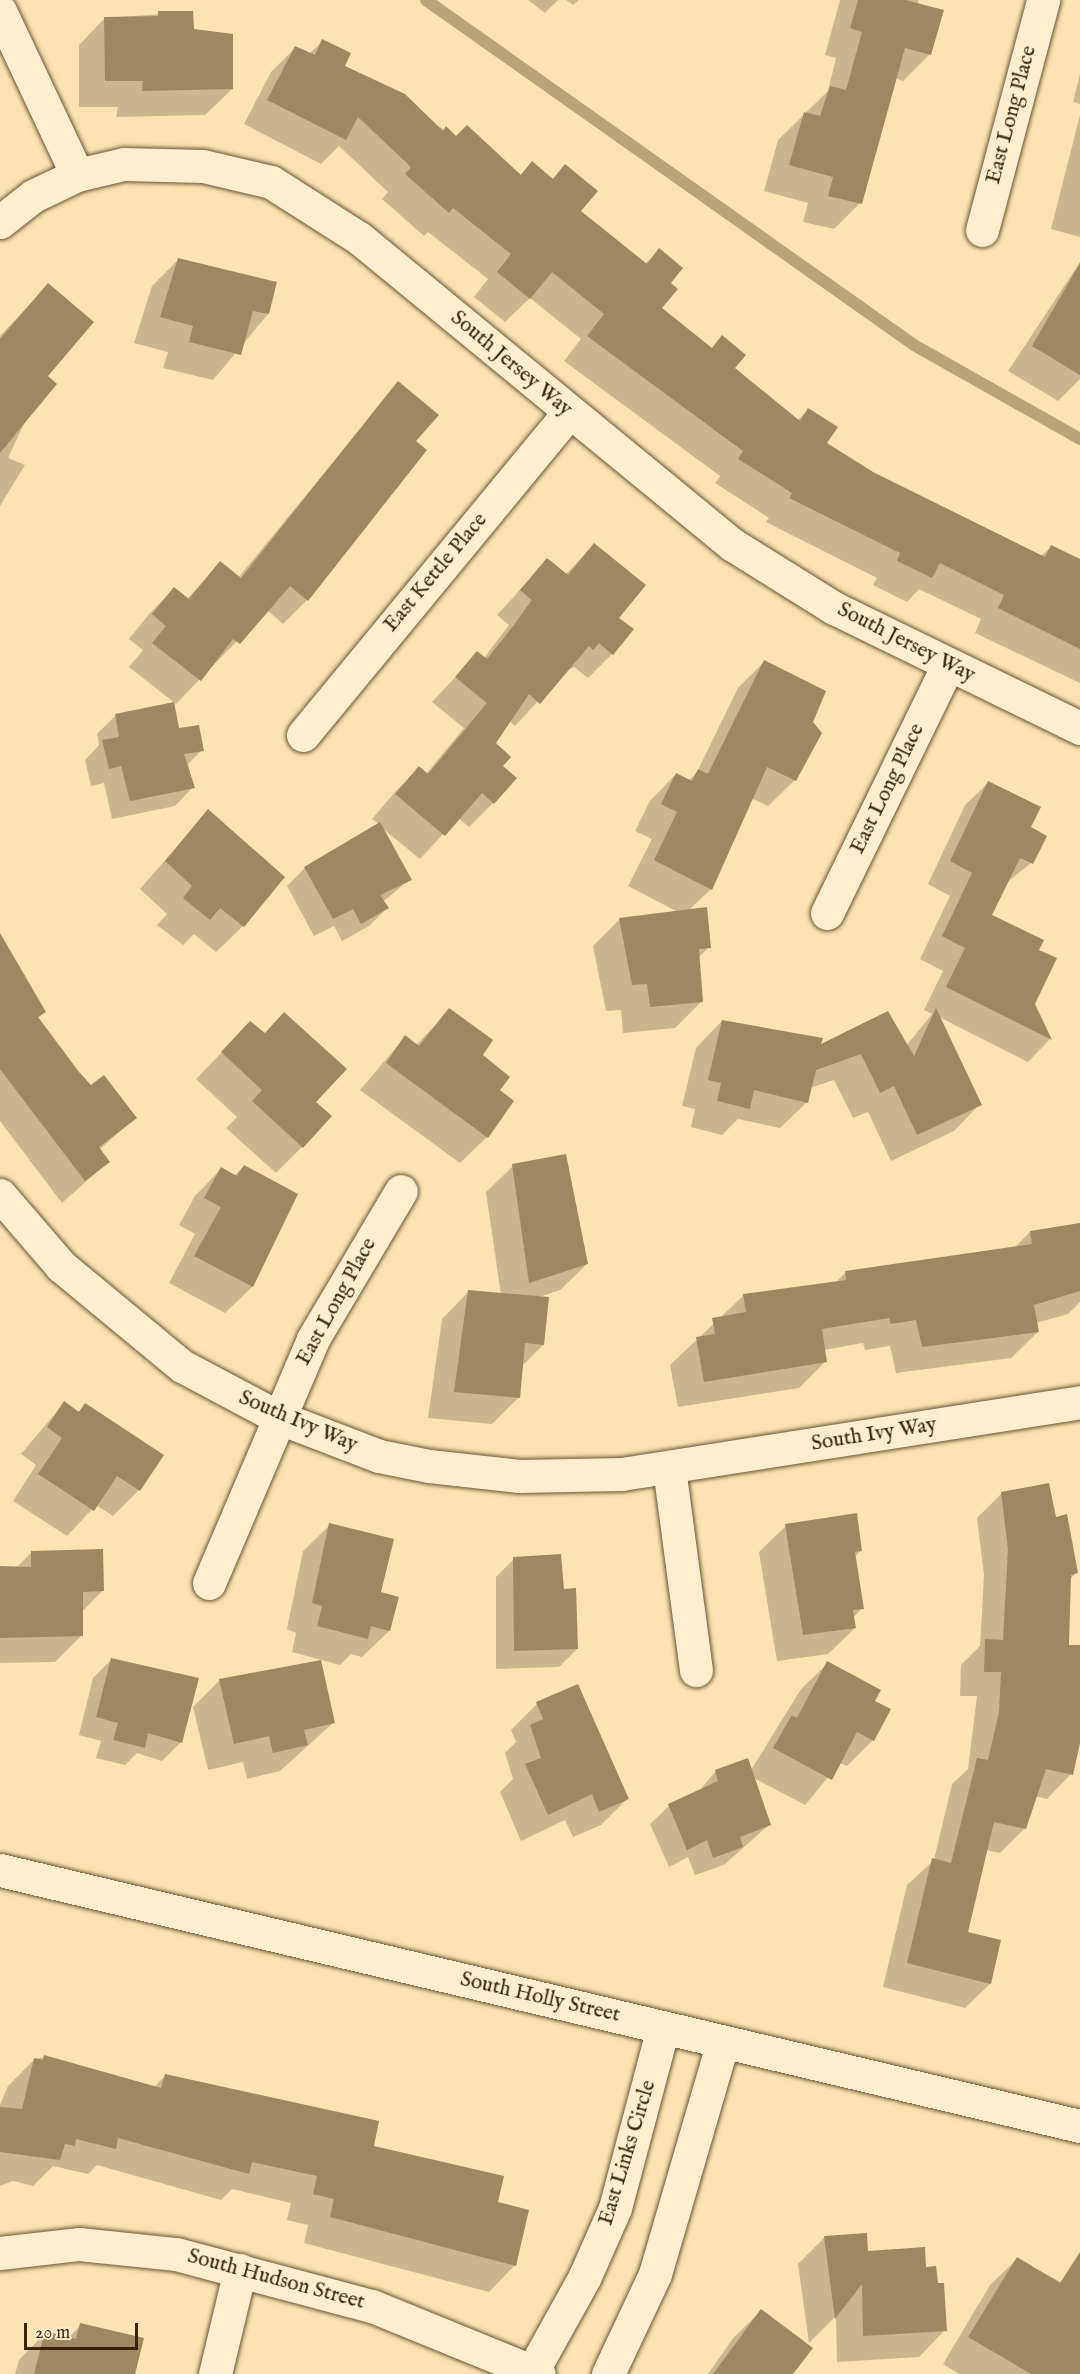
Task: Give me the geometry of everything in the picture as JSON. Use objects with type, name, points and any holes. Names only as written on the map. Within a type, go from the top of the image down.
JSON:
[{"type":"street","name":"East Long Place","points":[[982,230],[1043,0]]},
{"type":"street","points":[[0,11],[76,174],[33,196],[0,222]]},
{"type":"street","name":"South Jersey Way","points":[[76,174],[124,164],[203,166],[237,171],[296,194],[359,238],[734,545],[834,608],[1080,728]]},
{"type":"street","name":"East Kettle Place","points":[[303,735],[569,412]]},
{"type":"street","name":"East Long Place","points":[[828,913],[948,665]]},
{"type":"street","name":"East Long Place","points":[[209,1583],[318,1328],[401,1191]]},
{"type":"street","name":"South Ivy Way","points":[[0,1195],[61,1266],[105,1306],[182,1366],[280,1418],[379,1456],[475,1472],[572,1477],[669,1468],[1080,1402]]},
{"type":"street","points":[[669,1468],[696,1670]]},
{"type":"street","name":"South Holly Street","points":[[0,1870],[1080,2126]]},
{"type":"street","name":"East Links Circle","points":[[536,2372],[585,2276],[615,2208],[663,2028]]},
{"type":"street","points":[[608,2374],[655,2274],[723,2042]]},
{"type":"street","name":"South Hudson Street","points":[[0,2253],[68,2245],[121,2246],[240,2270],[382,2309],[536,2372]]},
{"type":"street","points":[[215,2374],[240,2270]]},
{"type":"building","points":[[858,0],[905,0],[944,10],[931,55],[905,48],[862,204],[828,196],[833,177],[789,165],[804,112],[820,116],[830,86],[846,90],[862,32],[850,28]]},
{"type":"building","points":[[158,11],[193,11],[194,29],[233,34],[233,89],[142,91],[143,81],[105,81],[104,17],[158,16]]},
{"type":"building","points":[[322,39],[351,53],[345,66],[405,94],[443,131],[446,126],[456,136],[467,125],[521,175],[532,161],[553,179],[565,164],[598,191],[581,211],[647,264],[659,248],[683,268],[671,283],[678,289],[662,308],[712,348],[722,335],[746,355],[735,368],[800,421],[808,408],[838,427],[827,443],[873,472],[1045,557],[1051,545],[1080,559],[1080,649],[998,608],[1004,595],[940,563],[932,578],[897,561],[900,553],[789,498],[792,493],[738,459],[743,451],[587,336],[604,314],[552,272],[530,299],[497,272],[511,254],[453,208],[449,213],[405,174],[411,167],[358,117],[346,140],[267,100],[295,46],[315,55]]},
{"type":"building","points":[[178,258],[277,282],[269,314],[253,311],[241,355],[189,342],[193,326],[160,317]]},
{"type":"building","points":[[1080,263],[1080,375],[1032,346]]},
{"type":"building","points":[[48,283],[94,322],[48,376],[57,384],[0,453],[0,339]]},
{"type":"building","points":[[398,381],[439,415],[416,441],[427,450],[308,601],[290,586],[240,644],[233,639],[201,681],[152,643],[166,626],[152,614],[174,587],[189,599],[220,561],[241,578]]},
{"type":"building","points":[[594,543],[646,585],[619,618],[634,629],[613,655],[599,643],[593,650],[589,646],[540,704],[529,694],[496,743],[511,757],[503,766],[517,778],[494,804],[482,793],[445,836],[395,794],[419,766],[428,774],[487,703],[455,677],[477,651],[487,659],[514,625],[532,600],[520,590],[547,558],[568,575]]},
{"type":"building","points":[[764,660],[826,691],[813,722],[822,733],[796,781],[767,767],[712,890],[654,860],[677,812],[661,804],[676,773],[692,781],[698,769],[708,774]]},
{"type":"building","points":[[174,702],[179,728],[199,725],[204,751],[184,754],[195,788],[130,801],[121,766],[109,769],[102,740],[119,737],[115,714]]},
{"type":"building","points":[[988,781],[1041,807],[1031,827],[1047,836],[1033,864],[1020,858],[992,915],[1044,940],[1039,950],[1057,958],[1035,1004],[1052,1040],[946,987],[965,948],[942,936],[972,873],[950,861]]},
{"type":"building","points":[[208,809],[285,877],[244,927],[220,908],[210,920],[183,898],[192,886],[165,861]]},
{"type":"building","points":[[380,822],[412,880],[380,895],[389,908],[361,924],[353,909],[333,919],[304,867]]},
{"type":"building","points":[[707,907],[711,948],[699,949],[703,1002],[650,1007],[647,984],[632,985],[619,918]]},
{"type":"building","points":[[0,933],[46,1012],[38,1017],[91,1085],[104,1075],[137,1118],[99,1147],[110,1162],[85,1181],[0,1069]]},
{"type":"building","points":[[449,1008],[493,1040],[483,1055],[510,1077],[500,1090],[514,1101],[488,1138],[386,1063],[405,1035],[419,1046]]},
{"type":"building","points":[[936,1008],[982,1105],[917,1135],[894,1086],[880,1093],[861,1054],[816,1070],[808,1103],[754,1090],[750,1109],[717,1101],[721,1083],[708,1080],[722,1020],[823,1038],[821,1044],[888,1011],[914,1056]]},
{"type":"building","points":[[284,1012],[347,1069],[316,1102],[332,1116],[303,1148],[252,1101],[262,1090],[221,1052],[250,1021],[265,1033]]},
{"type":"building","points":[[566,1154],[588,1264],[529,1283],[512,1164]]},
{"type":"building","points":[[244,1165],[298,1194],[253,1287],[194,1256],[221,1207],[204,1198],[221,1167],[237,1176]]},
{"type":"building","points":[[1080,1223],[1080,1291],[1034,1305],[1039,1332],[922,1347],[916,1320],[891,1324],[889,1318],[822,1329],[827,1362],[704,1382],[696,1337],[715,1334],[712,1318],[746,1312],[743,1294],[846,1280],[845,1271],[1032,1244],[1030,1231]]},
{"type":"building","points":[[468,1290],[549,1297],[544,1345],[525,1343],[520,1398],[454,1392]]},
{"type":"building","points":[[64,1401],[79,1412],[85,1403],[164,1455],[140,1491],[117,1476],[94,1511],[38,1474],[62,1438],[47,1427]]},
{"type":"building","points":[[1049,1483],[1056,1517],[1067,1514],[1078,1573],[1071,1575],[1069,1645],[1080,1645],[1080,1743],[1073,1775],[1046,1769],[1026,1829],[994,1822],[968,1932],[1001,1940],[991,1984],[907,1963],[932,1858],[951,1863],[977,1758],[988,1760],[999,1712],[1001,1672],[984,1672],[985,1639],[1003,1640],[1008,1549],[1001,1492]]},
{"type":"building","points":[[857,1513],[862,1551],[855,1552],[864,1609],[853,1610],[856,1628],[803,1635],[785,1524]]},
{"type":"building","points":[[329,1523],[394,1539],[381,1592],[399,1597],[390,1631],[371,1626],[368,1639],[317,1626],[322,1606],[312,1603]]},
{"type":"building","points":[[103,1549],[104,1591],[83,1592],[83,1636],[0,1638],[0,1566],[31,1567],[31,1551]]},
{"type":"building","points":[[561,1554],[564,1589],[576,1588],[578,1649],[514,1651],[513,1557]]},
{"type":"building","points":[[111,1658],[199,1678],[182,1743],[148,1733],[145,1748],[113,1740],[118,1723],[96,1717]]},
{"type":"building","points":[[321,1660],[335,1723],[304,1730],[308,1745],[273,1753],[269,1736],[234,1744],[219,1679]]},
{"type":"building","points":[[827,1661],[881,1690],[875,1701],[891,1709],[874,1741],[857,1732],[832,1780],[773,1748],[792,1715],[797,1718]]},
{"type":"building","points":[[578,1684],[629,1799],[599,1812],[592,1794],[548,1815],[525,1764],[541,1758],[530,1725],[543,1719],[536,1702]]},
{"type":"building","points":[[748,1758],[771,1825],[740,1837],[743,1847],[713,1858],[707,1840],[687,1850],[668,1804],[718,1781],[715,1770]]},
{"type":"building","points":[[44,2055],[161,2088],[165,2074],[379,2121],[374,2146],[504,2176],[498,2202],[529,2210],[516,2266],[330,2217],[334,2199],[313,2194],[317,2176],[252,2162],[249,2174],[118,2138],[116,2149],[76,2139],[75,2146],[65,2144],[60,2160],[0,2152],[0,2107],[22,2109],[34,2058],[43,2060]]},
{"type":"building","points":[[867,2233],[868,2251],[925,2247],[926,2267],[936,2266],[938,2283],[944,2283],[947,2331],[863,2336],[862,2284],[835,2319],[824,2236]]},
{"type":"building","points":[[1080,2252],[1080,2374],[1031,2374],[968,2337],[1017,2257],[1060,2283]]},
{"type":"building","points":[[761,2309],[813,2348],[793,2374],[713,2374]]},
{"type":"building","points":[[80,2323],[144,2338],[135,2374],[34,2374],[45,2331],[76,2339]]},
{"type":"waterway","points":[[426,0],[914,345],[1080,439]]}]
